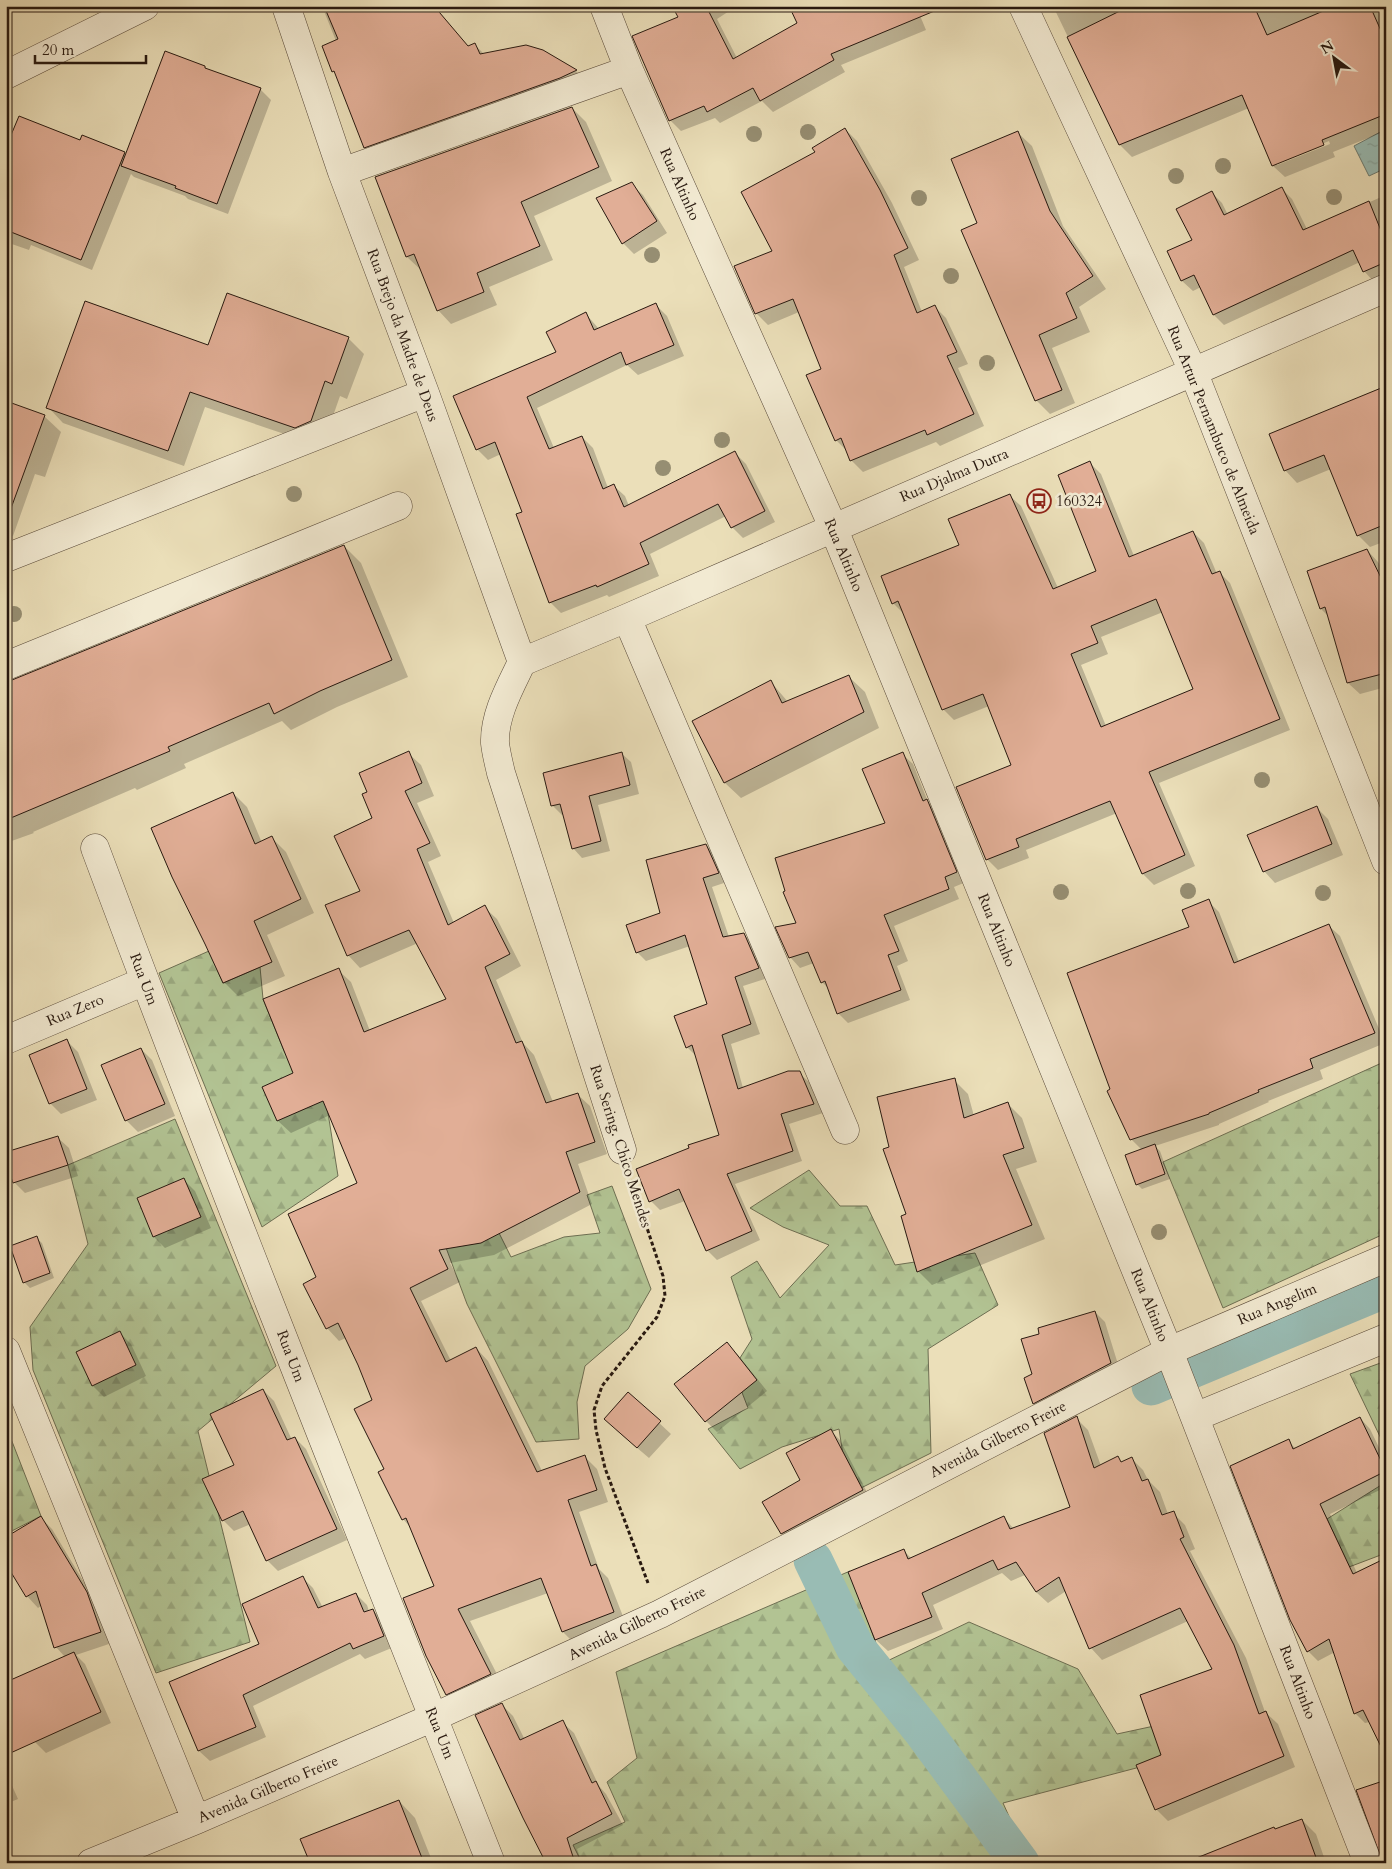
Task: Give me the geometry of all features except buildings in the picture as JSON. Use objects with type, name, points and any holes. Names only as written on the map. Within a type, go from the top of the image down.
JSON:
[{"type":"street","points":[[6,75],[145,6]]},
{"type":"street","name":"Rua Brejo da Madre de Deus","points":[[286,6],[342,172],[425,393],[522,662]]},
{"type":"street","name":"Rua Altinho","points":[[604,6],[630,70],[833,527],[1174,1364],[1368,1863]]},
{"type":"street","name":"Rua Artur Pernambuco de Almeida","points":[[1023,6],[1193,371],[1386,861]]},
{"type":"street","points":[[342,172],[630,70]]},
{"type":"street","name":"Rua Djalma Dutra","points":[[522,662],[1386,288]]},
{"type":"street","points":[[6,558],[425,393]]},
{"type":"street","points":[[6,666],[398,506]]},
{"type":"street","points":[[627,618],[845,1130]]},
{"type":"street","name":"Rua Sering. Chico Mendes","points":[[522,662],[497,724],[495,743],[501,774],[622,1150]]},
{"type":"street","name":"Rua Um","points":[[95,848],[145,981],[491,1863]]},
{"type":"street","name":"Rua Zero","points":[[6,1040],[145,981]]},
{"type":"street","name":"Rua Angelim","points":[[1174,1364],[1386,1258]]},
{"type":"street","points":[[1195,1417],[1386,1338]]},
{"type":"street","points":[[6,1351],[196,1820]]},
{"type":"street","name":"Avenida Gilberto Freire","points":[[91,1863],[434,1718],[660,1614],[1174,1364]]},
{"type":"path","name":"Rua Sering. Chico Mendes","points":[[622,1150],[663,1276],[665,1296],[657,1318],[602,1386],[594,1410],[596,1430],[605,1468],[660,1614]]},
{"type":"green space","points":[[209,951],[223,983],[260,967],[263,999],[285,1053],[361,1033],[328,1113],[338,1176],[262,1227],[159,973]]},
{"type":"green space","points":[[1386,1061],[1386,1233],[1223,1308],[1163,1162]]},
{"type":"green space","points":[[175,1119],[276,1366],[198,1431],[250,1642],[156,1673],[33,1370],[30,1327],[88,1244],[68,1165]]},
{"type":"green space","points":[[809,1170],[840,1206],[867,1206],[895,1265],[975,1253],[998,1305],[928,1349],[931,1453],[849,1494],[839,1429],[782,1447],[740,1469],[708,1429],[748,1408],[733,1369],[752,1339],[731,1277],[757,1261],[780,1298],[829,1245],[783,1227],[750,1208]]},
{"type":"green space","points":[[612,1186],[651,1289],[628,1329],[585,1366],[577,1402],[579,1439],[536,1442],[467,1304],[445,1245],[490,1215],[511,1257],[564,1237],[600,1233],[587,1195]]},
{"type":"green space","points":[[1386,1361],[1386,1449],[1350,1374]]},
{"type":"green space","points":[[6,1426],[41,1516],[6,1534]]},
{"type":"green space","points":[[1386,1482],[1386,1553],[1349,1567],[1327,1519]]},
{"type":"green space","points":[[850,1571],[883,1663],[969,1622],[1078,1669],[1117,1734],[1196,1717],[1201,1751],[1003,1803],[1030,1863],[582,1863],[573,1845],[625,1822],[607,1782],[637,1758],[616,1672]]},
{"type":"water","points":[[1386,129],[1386,168],[1369,176],[1354,146]]},
{"type":"waterway","points":[[1151,1386],[1386,1288]]},
{"type":"waterway","points":[[813,1560],[855,1647],[922,1730],[1020,1863]]},
{"type":"place","name":"160324","points":[[1039,501]]}]
